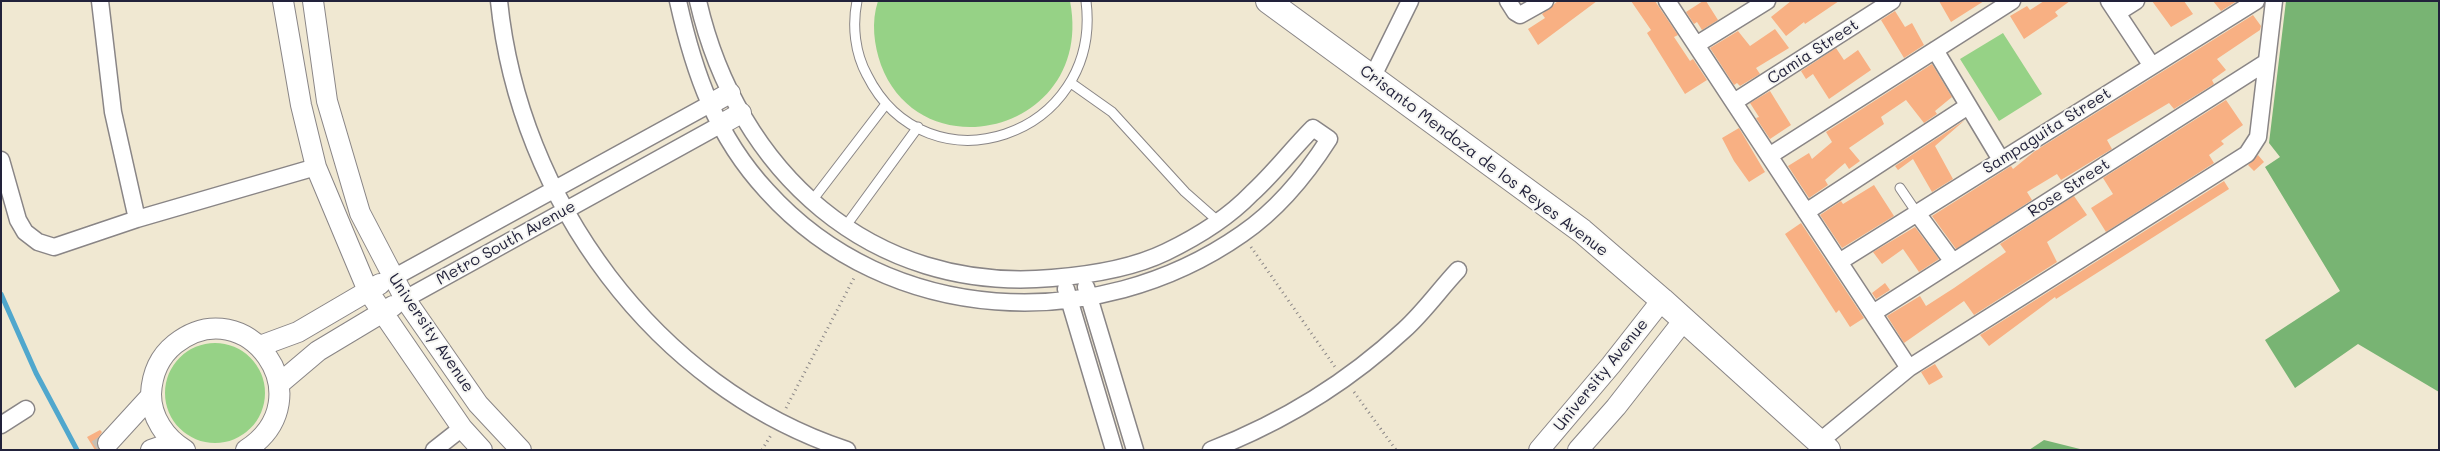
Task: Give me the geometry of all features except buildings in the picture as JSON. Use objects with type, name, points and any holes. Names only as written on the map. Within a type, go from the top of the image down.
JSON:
[{"type":"main road","name":"Crisanto Mendoza de los Reyes Avenue","points":[[1268,1],[1582,230],[1824,446]]},
{"type":"street","points":[[100,1],[114,112],[137,219]]},
{"type":"street","name":"University Avenue","points":[[283,1],[301,105],[316,167],[368,291],[462,428],[482,450]]},
{"type":"street","name":"University Avenue","points":[[313,1],[327,101],[360,213],[405,299],[478,404],[521,450]]},
{"type":"street","points":[[499,1],[502,32],[514,86],[531,139],[564,211],[597,262],[635,309],[666,340],[727,389],[779,420],[847,450]]},
{"type":"street","points":[[678,1],[700,83],[720,125],[740,158],[766,191],[797,221],[861,266],[916,287],[949,295],[992,301],[1069,300],[1131,288],[1176,270],[1209,254],[1242,234],[1268,213],[1297,184],[1328,138],[1313,128],[1251,195],[1219,222],[1165,252],[1120,267],[1083,275],[1032,280],[997,279],[957,274],[920,265],[874,244],[811,202],[761,144],[741,113],[730,93],[707,38],[698,1]]},
{"type":"street","points":[[1372,78],[1410,1]]},
{"type":"street","points":[[1508,1],[1517,14],[1525,14],[1544,1]]},
{"type":"street","points":[[1667,1],[1909,368]]},
{"type":"street","points":[[1696,45],[1767,1]]},
{"type":"street","name":"Camia Street","points":[[1734,102],[1892,1]]},
{"type":"street","points":[[1769,156],[2012,1]]},
{"type":"street","points":[[2136,1],[2113,7],[2152,66]]},
{"type":"street","name":"Sampaguita Street","points":[[1839,262],[2256,1]]},
{"type":"street","points":[[1824,446],[1909,368],[2247,154],[2258,137],[2274,1]]},
{"type":"street","points":[[1935,50],[2001,160]]},
{"type":"street","name":"Rose Street","points":[[1873,313],[2266,63]]},
{"type":"street","name":"Metro South Avenue","points":[[260,346],[298,332],[368,291],[730,93]]},
{"type":"street","points":[[1806,212],[1968,106]]},
{"type":"street","name":"Metro South Avenue","points":[[279,384],[318,351],[381,312],[741,113]]},
{"type":"street","points":[[1,160],[18,220],[25,232],[38,242],[54,247],[137,219],[316,167]]},
{"type":"street","points":[[1917,213],[1954,262]]},
{"type":"street","points":[[1211,450],[1248,436],[1298,410],[1345,380],[1405,329],[1458,270]]},
{"type":"street","points":[[1083,275],[1135,450]]},
{"type":"street","points":[[1062,277],[1114,450]]},
{"type":"street","name":"University Avenue","points":[[1539,450],[1605,372],[1662,300]]},
{"type":"street","name":"University Avenue","points":[[1578,450],[1616,407],[1684,320]]},
{"type":"street","points":[[179,446],[158,422],[151,396],[154,378],[161,360],[173,346],[189,335],[207,330],[226,330],[244,336],[260,346],[269,357],[279,384],[280,401],[275,418],[261,439],[246,450]]},
{"type":"street","points":[[108,443],[151,396]]},
{"type":"street","points":[[1,425],[26,410]]},
{"type":"street","points":[[434,450],[462,428]]},
{"type":"street","points":[[151,450],[179,446]]},
{"type":"lane","points":[[857,1],[855,32],[860,58],[870,83],[886,104],[918,127],[931,133],[959,139],[989,138],[1003,135],[1030,124],[1042,116],[1063,95],[1080,63],[1086,43],[1086,1]]},
{"type":"lane","points":[[1071,83],[1112,112],[1185,192],[1219,222]]},
{"type":"lane","points":[[811,202],[886,104]]},
{"type":"lane","points":[[846,227],[918,127]]},
{"type":"lane","points":[[1900,188],[1917,213]]},
{"type":"path","points":[[1242,234],[1396,450]]},
{"type":"path","points":[[762,450],[861,266]]},
{"type":"green space","points":[[878,1],[1070,1],[1071,46],[1057,81],[1032,107],[1000,123],[965,127],[931,119],[902,99],[881,65],[877,50],[874,33]]},
{"type":"green space","points":[[2286,1],[2439,1],[2439,392],[2358,344],[2295,388],[2265,340],[2340,291],[2265,167],[2280,157],[2269,143]]},
{"type":"green space","points":[[2003,33],[2042,94],[1999,121],[1960,59]]},
{"type":"green space","points":[[215,343],[225,344],[243,351],[257,365],[264,383],[264,403],[257,421],[243,435],[225,442],[215,443],[205,442],[187,435],[173,421],[166,403],[165,393],[166,383],[173,365],[187,351],[205,344]]},
{"type":"green space","points":[[2044,440],[2084,450],[2029,450]]},
{"type":"waterway","points":[[1,294],[36,373],[77,450]]},
{"type":"tunnel","points":[[97,450],[108,443]]}]
